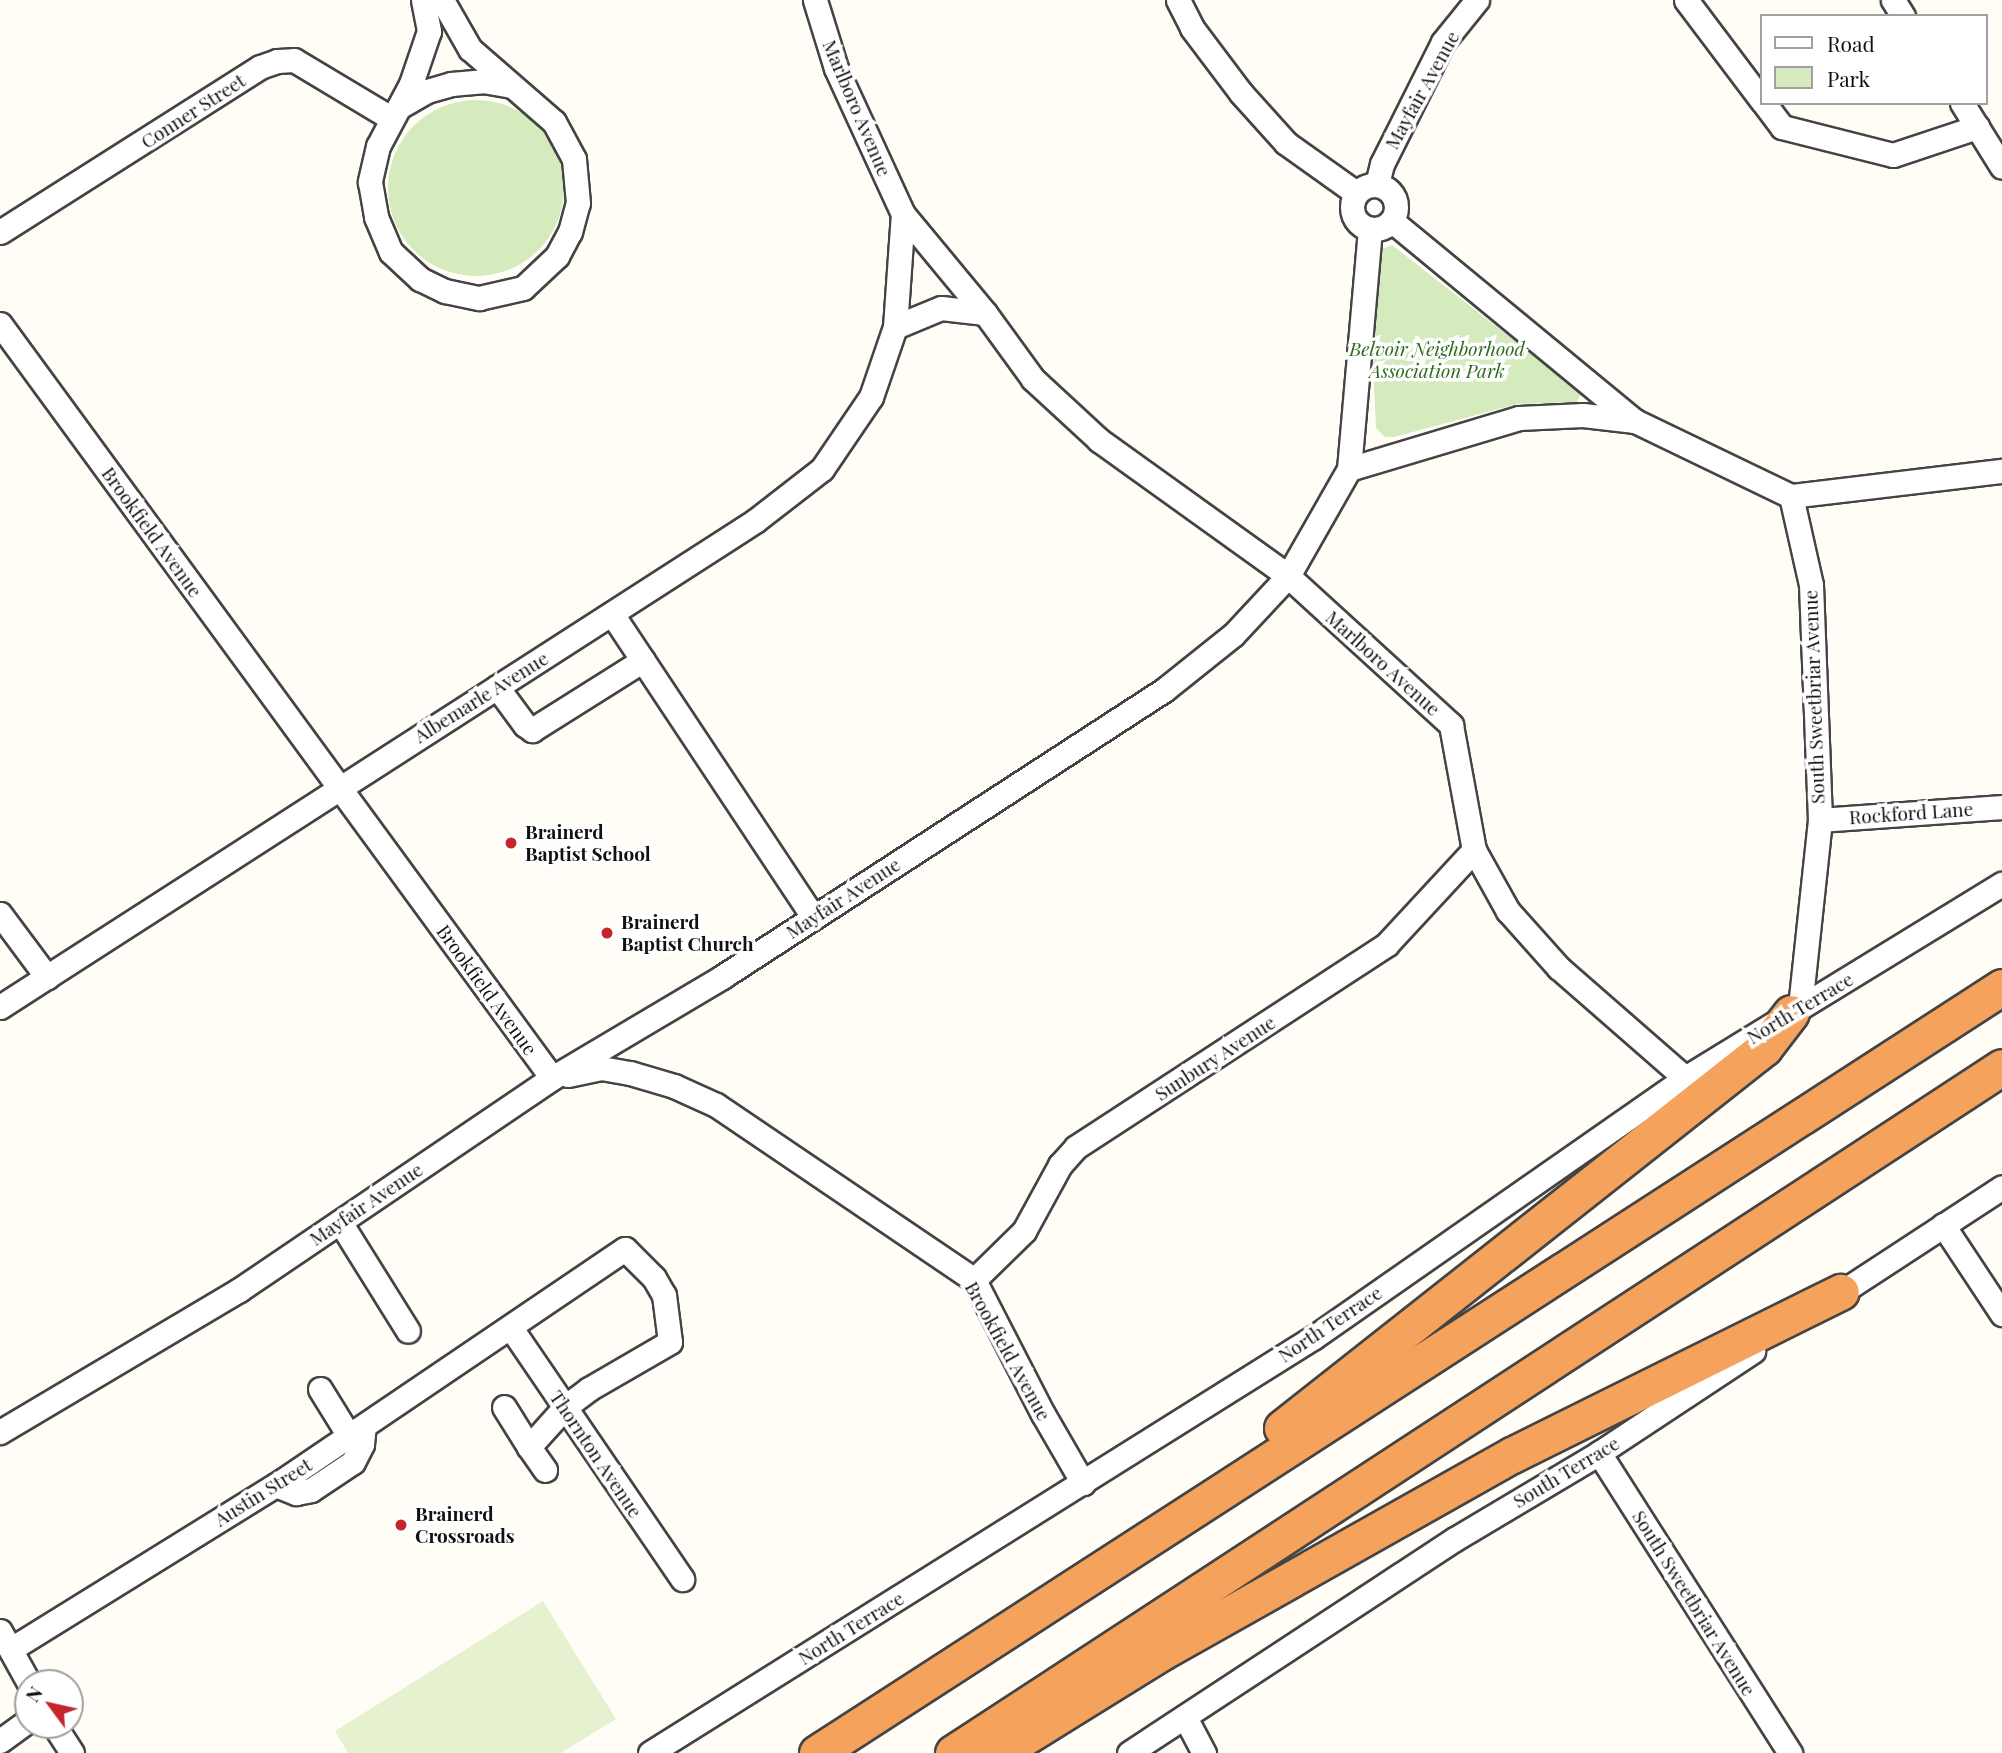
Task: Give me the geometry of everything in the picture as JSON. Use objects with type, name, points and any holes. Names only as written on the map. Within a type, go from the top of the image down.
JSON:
[{"type":"highway","points":[[817,1753],[2002,987]]},
{"type":"highway","points":[[1108,1564],[1765,1048],[1796,1011]]},
{"type":"highway","points":[[953,1753],[2002,1066]]},
{"type":"highway","points":[[999,1753],[1163,1652],[1512,1455],[1842,1292]]},
{"type":"street","points":[[423,0],[429,31],[411,84],[378,146],[370,182],[376,217],[391,252],[420,279],[445,291],[479,298],[523,288],[557,256],[570,232],[578,203],[574,159],[554,122],[470,49],[442,0]]},
{"type":"street","name":"Marlboro Avenue","points":[[815,0],[836,68],[903,214],[985,313],[1033,379],[1099,440],[1288,576],[1451,725],[1474,850],[1508,911],[1559,968],[1685,1078]]},
{"type":"street","points":[[1178,0],[1192,28],[1241,93],[1286,143],[1366,189],[1388,189],[1396,199],[1397,210],[1392,221],[1382,228],[1370,229],[1360,225],[1353,216],[1352,204],[1366,189]]},
{"type":"street","name":"Mayfair Avenue","points":[[1366,189],[1382,164],[1443,42],[1477,0]]},
{"type":"street","points":[[1686,0],[1760,98]]},
{"type":"street","name":"Conner Street","points":[[0,232],[260,67],[277,61],[294,60],[394,114]]},
{"type":"street","points":[[394,114],[417,96],[451,84],[483,81],[515,87]]},
{"type":"street","points":[[1765,105],[1782,127],[1893,155],[1978,127]]},
{"type":"street","points":[[1963,105],[2002,167]]},
{"type":"street","name":"Marlboro Avenue","points":[[895,327],[903,214]]},
{"type":"street","points":[[1392,221],[1635,421],[1791,496],[2002,471]]},
{"type":"street","name":"Mayfair Avenue","points":[[0,1432],[239,1290],[552,1078],[722,977],[1164,690],[1233,635],[1288,576],[1349,469],[1370,229]]},
{"type":"street","points":[[895,327],[940,308],[985,313]]},
{"type":"street","name":"Brookfield Avenue","points":[[0,324],[552,1078],[601,1068],[611,1069],[674,1086],[716,1105],[974,1280],[1043,1414],[1083,1483]]},
{"type":"street","name":"Albemarle Avenue","points":[[0,1007],[755,521],[822,469],[872,397],[895,327]]},
{"type":"street","points":[[1349,469],[1519,418],[1583,415],[1635,421]]},
{"type":"street","name":"South Sweetbriar Avenue","points":[[1791,496],[1811,585],[1820,820],[1796,1011]]},
{"type":"street","points":[[612,614],[813,918]]},
{"type":"street","points":[[497,687],[525,725],[532,730],[643,660]]},
{"type":"street","name":"Rockford Lane","points":[[1820,820],[2002,807]]},
{"type":"street","name":"Sunbury Avenue","points":[[974,1280],[1024,1231],[1060,1165],[1076,1147],[1387,944],[1474,850]]},
{"type":"street","name":"North Terrace","points":[[650,1753],[1314,1336],[1685,1078],[2002,884]]},
{"type":"street","points":[[0,914],[47,977]]},
{"type":"street","name":"South Terrace","points":[[1129,1753],[1455,1539],[1599,1453],[2002,1187]]},
{"type":"street","points":[[340,1222],[408,1331]]},
{"type":"street","points":[[1943,1225],[2002,1314]]},
{"type":"street","name":"Austin Street","points":[[5,1640],[276,1485],[625,1249],[654,1278],[664,1295],[670,1322],[670,1342],[589,1389],[565,1407]]},
{"type":"street","name":"Thornton Avenue","points":[[511,1328],[682,1579]]},
{"type":"street","points":[[320,1389],[357,1431]]},
{"type":"street","points":[[504,1407],[545,1470]]},
{"type":"street","points":[[529,1447],[565,1407]]},
{"type":"street","name":"South Sweetbriar Avenue","points":[[1599,1453],[1790,1753]]},
{"type":"street","points":[[5,1640],[21,1669]]},
{"type":"street","points":[[1185,1717],[1204,1753]]},
{"type":"green space","points":[[476,100],[510,107],[538,126],[557,154],[564,188],[557,222],[538,250],[510,269],[476,276],[442,269],[414,250],[395,222],[388,188],[395,154],[414,126],[442,107]]},
{"type":"green space","name":"Belvoir Neighborhood Association Park","points":[[1392,245],[1581,393],[1577,402],[1517,404],[1394,437],[1385,437],[1376,428],[1373,366],[1382,249]]},
{"type":"green space","points":[[543,1601],[616,1719],[561,1753],[348,1753],[335,1731]]},
{"type":"place","name":"Brainerd Baptist School","points":[[511,843]]},
{"type":"place","name":"Brainerd Baptist Church","points":[[607,933]]},
{"type":"place","name":"Brainerd Crossroads","points":[[401,1525]]}]
